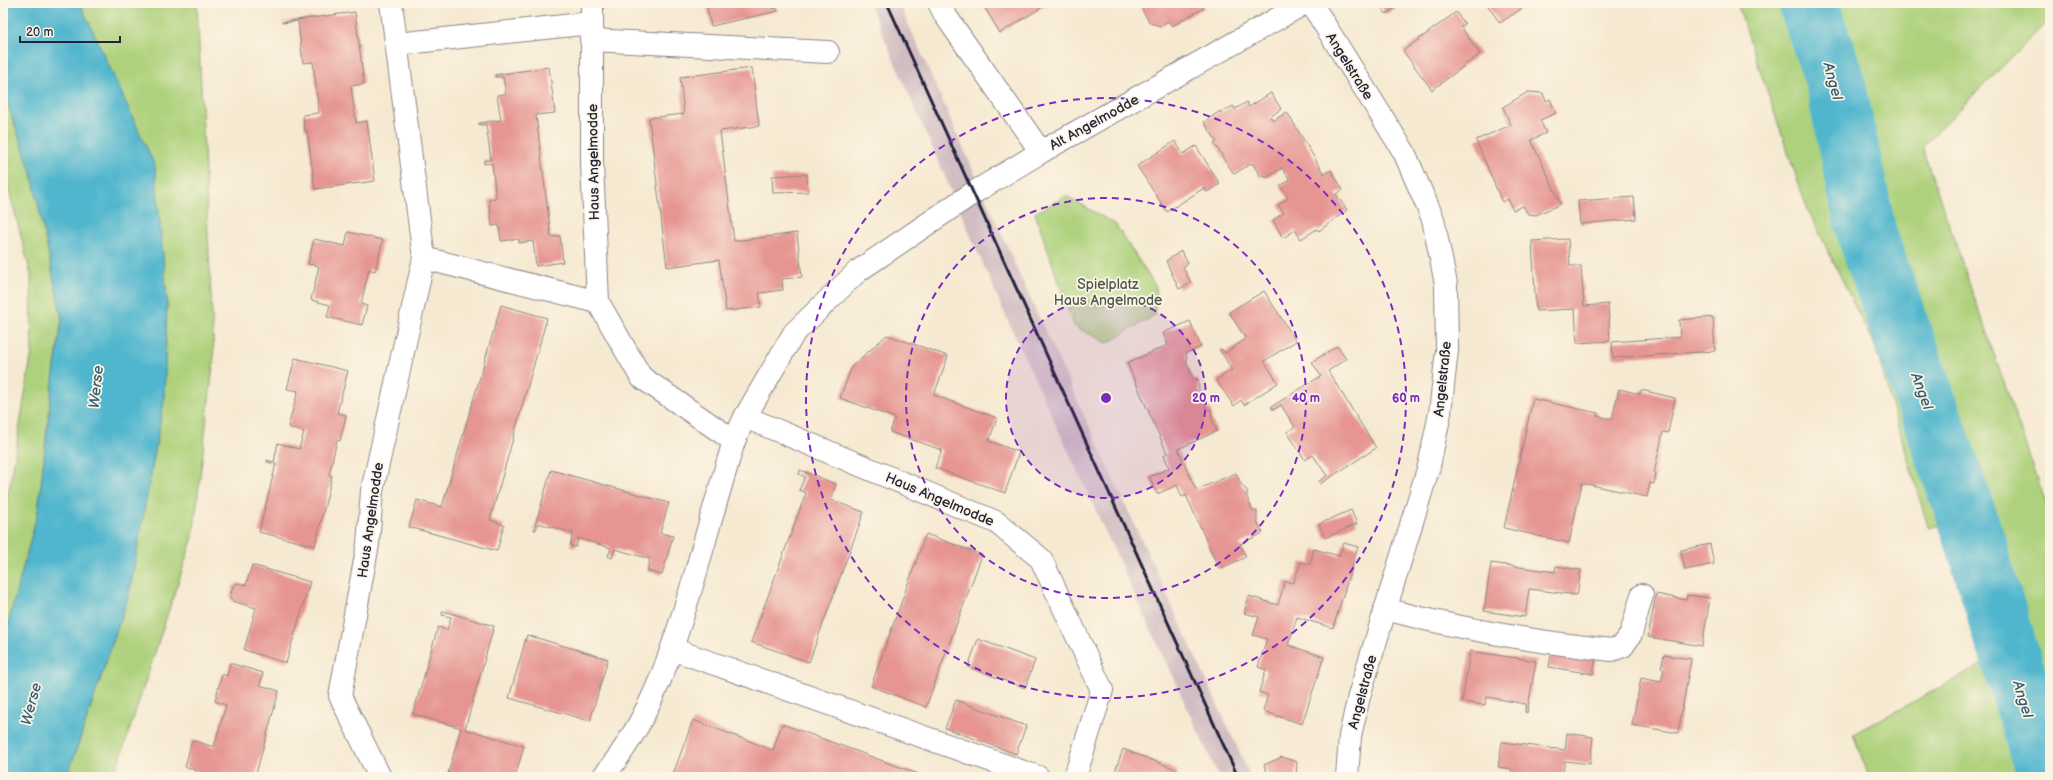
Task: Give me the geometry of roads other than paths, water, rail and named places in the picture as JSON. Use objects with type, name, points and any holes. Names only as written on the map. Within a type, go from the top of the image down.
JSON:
[{"type":"street","name":"Haus Angelmodde","points":[[380,777],[340,696],[368,544],[372,491],[424,258],[391,3]]},
{"type":"street","name":"Alt Angelmodde","points":[[939,3],[945,15],[1041,152],[1305,3]]},
{"type":"street","name":"Angelstraße","points":[[1310,3],[1404,152],[1433,219],[1446,284],[1447,350],[1440,413],[1429,466],[1359,696],[1350,736],[1347,777]]},
{"type":"street","name":"Haus Angelmodde","points":[[591,22],[592,163],[598,302],[641,377],[734,441]]},
{"type":"street","points":[[397,44],[591,22],[828,52]]},
{"type":"street","points":[[603,777],[620,757],[645,716],[672,649],[734,441],[745,417],[794,333],[858,271],[973,194],[1041,152]]},
{"type":"street","points":[[424,258],[598,302]]},
{"type":"street","name":"Haus Angelmodde","points":[[745,417],[996,522],[1041,559],[1102,690],[1075,777]]},
{"type":"street","points":[[1385,609],[1418,618],[1477,629],[1612,650],[1623,646],[1631,634],[1642,595]]},
{"type":"street","points":[[672,649],[1038,777]]},
{"type":"water","name":"Werse","points":[[3,3],[80,3],[155,166],[167,301],[164,401],[129,594],[67,777],[3,777],[3,642],[38,512],[51,394],[62,319],[32,174],[3,91]]},
{"type":"waterway","name":"Angel","points":[[1808,3],[1835,81],[1867,235],[1969,522],[2047,777]]},
{"type":"railway","points":[[887,3],[1238,777]]},
{"type":"park label","name":"Spielplatz Haus Angelmode","points":[[1108,292]]}]
